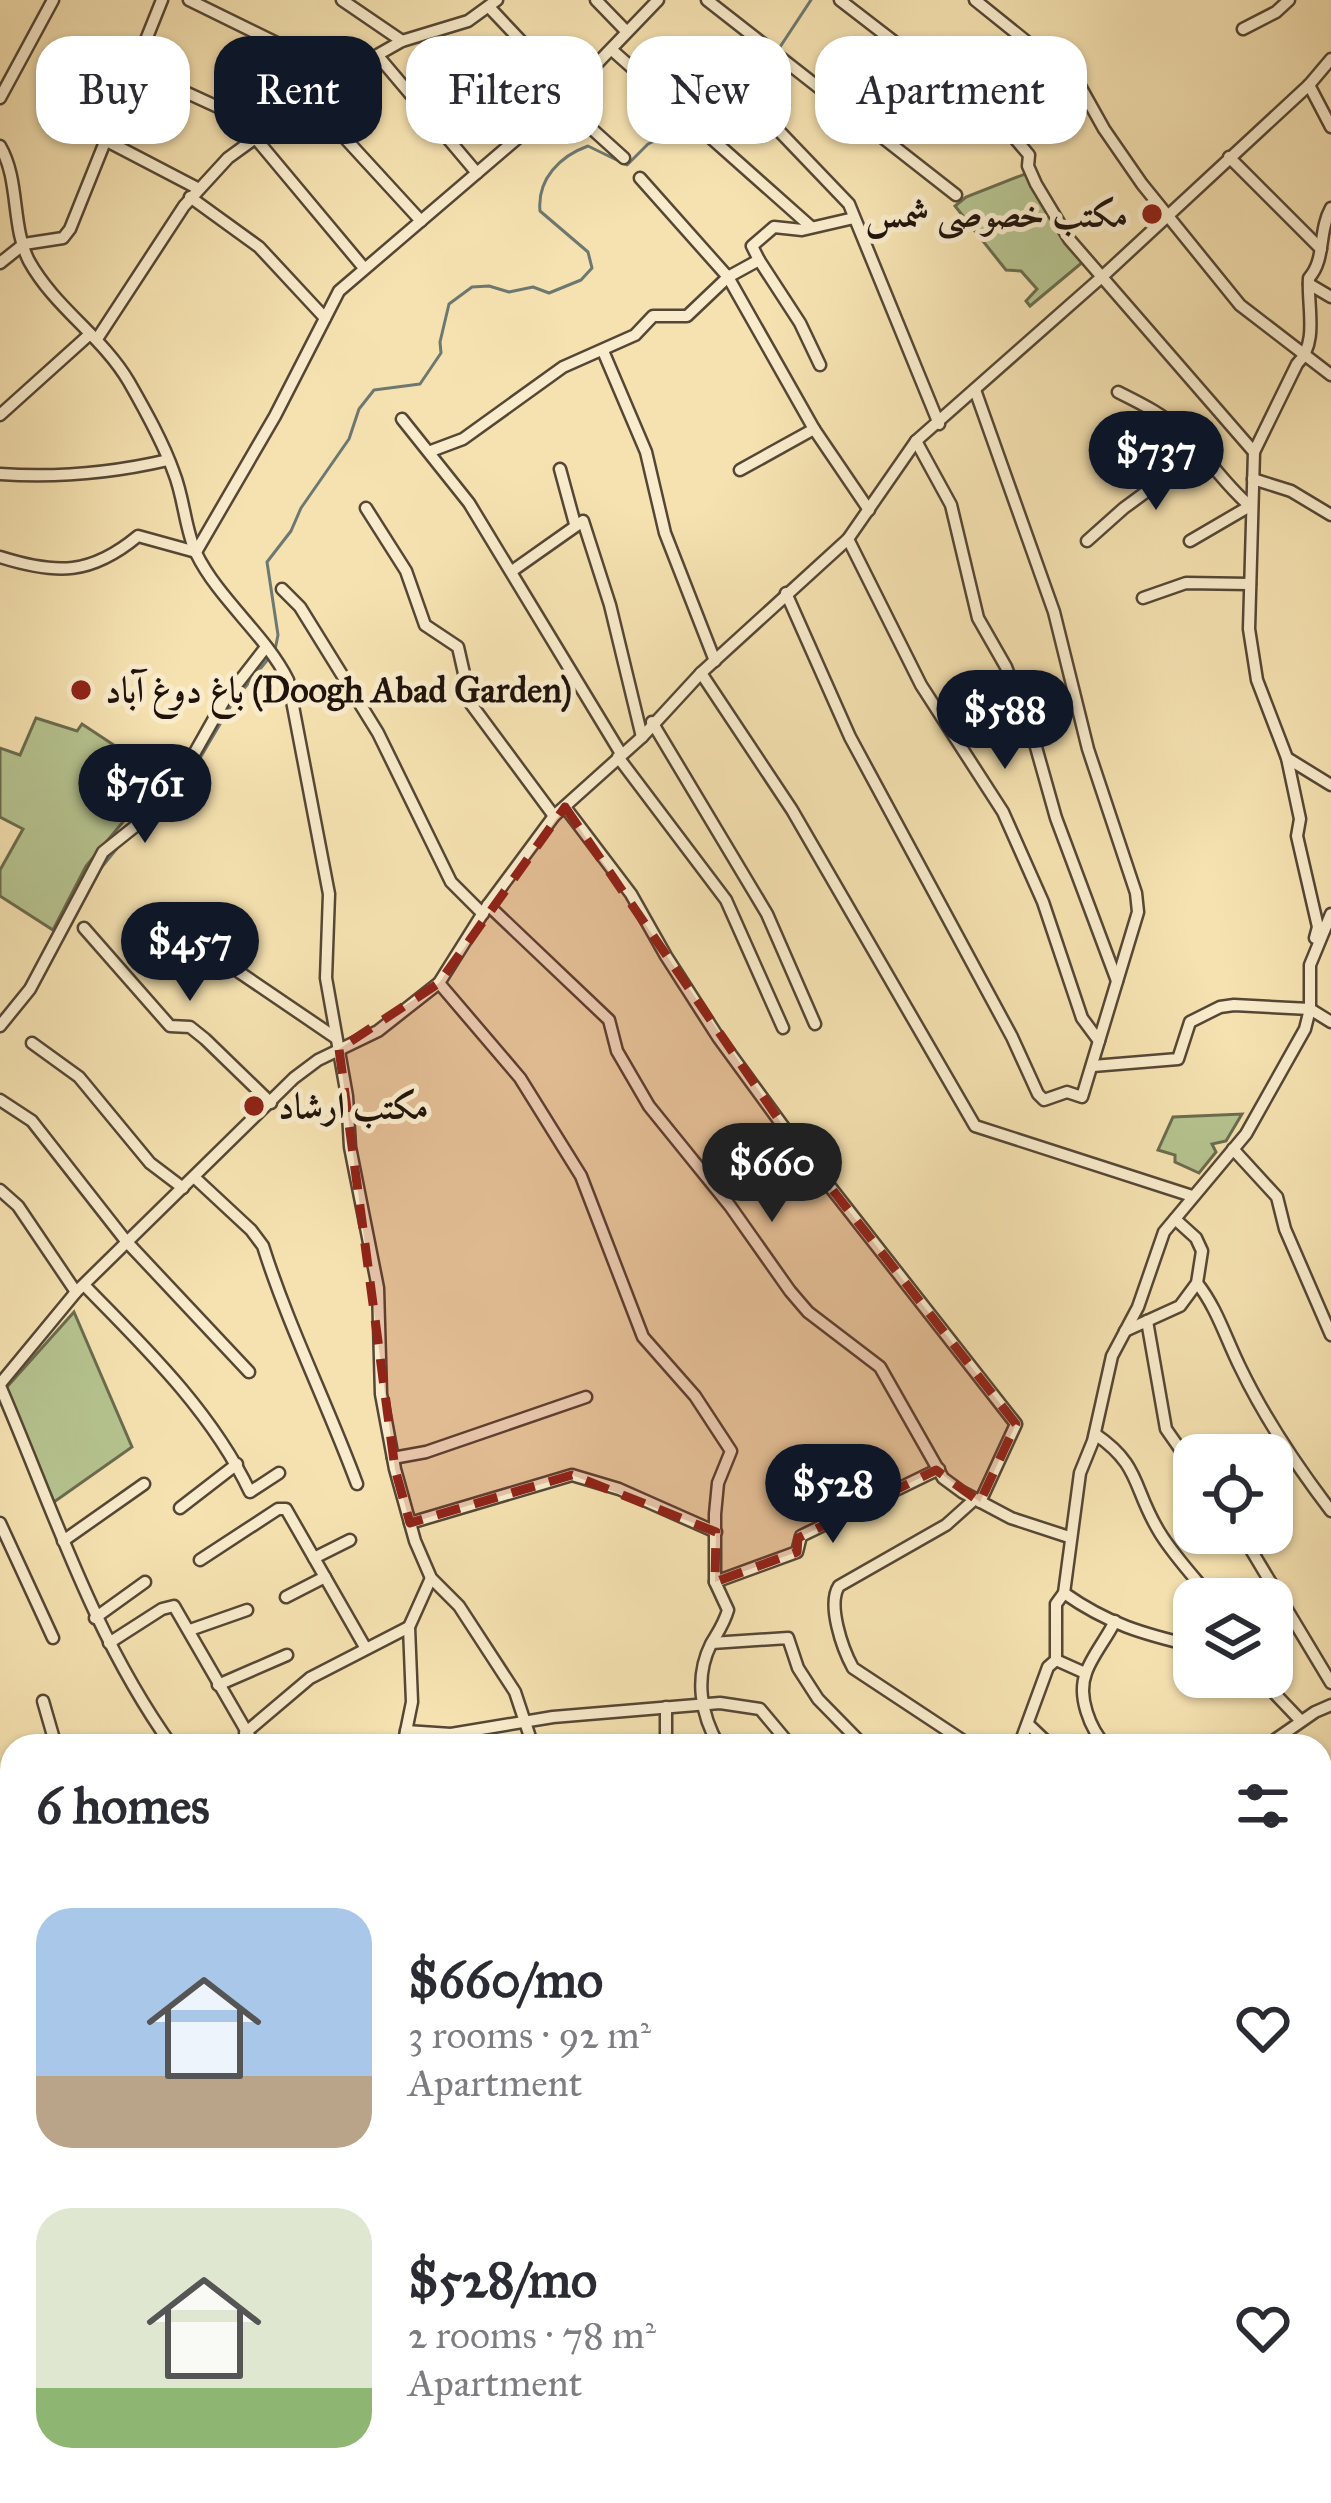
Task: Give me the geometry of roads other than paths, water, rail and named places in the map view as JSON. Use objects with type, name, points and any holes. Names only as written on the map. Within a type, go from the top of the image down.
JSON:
[{"type":"street","points":[[0,98],[52,0]]},
{"type":"street","points":[[148,36],[162,0]]},
{"type":"street","points":[[189,0],[261,36]]},
{"type":"street","points":[[342,0],[402,40]]},
{"type":"street","points":[[596,0],[626,31]]},
{"type":"street","points":[[603,59],[658,0]]},
{"type":"street","points":[[707,0],[956,195]]},
{"type":"street","points":[[841,0],[1006,128],[1029,155],[1036,184],[1069,239],[1254,452]]},
{"type":"street","points":[[975,0],[1042,54],[1072,70],[1104,129],[1166,216],[1240,305],[1331,375]]},
{"type":"street","points":[[1243,29],[1288,0]]},
{"type":"street","points":[[382,53],[402,40],[468,21],[493,3],[519,36]]},
{"type":"street","points":[[612,50],[810,226]]},
{"type":"street","points":[[164,1734],[95,1618],[1,1381],[80,1288],[295,1078],[337,1044],[378,1031],[440,982],[554,816],[848,539],[916,441],[1104,275],[1309,85],[1331,59]]},
{"type":"street","points":[[382,61],[477,173]]},
{"type":"street","points":[[1309,85],[1331,127]]},
{"type":"street","points":[[603,135],[625,158]]},
{"type":"street","points":[[791,142],[849,203],[939,424]]},
{"type":"street","points":[[0,263],[24,244],[63,238],[70,230],[102,144]]},
{"type":"street","points":[[111,144],[194,192],[259,247],[325,318]]},
{"type":"street","points":[[0,415],[93,337],[194,192],[228,158],[251,144]]},
{"type":"street","points":[[260,144],[364,268]]},
{"type":"street","points":[[350,144],[421,221]]},
{"type":"street","points":[[196,553],[339,291],[510,144]]},
{"type":"street","points":[[0,146],[12,175],[27,257],[51,293],[127,379],[167,460],[196,553],[271,651],[295,705],[329,894],[326,978],[347,1096],[350,1147],[378,1288],[381,1394],[393,1457],[431,1578],[459,1606],[515,1692],[528,1734]]},
{"type":"street","points":[[1229,158],[1321,249]]},
{"type":"street","points":[[640,178],[728,277],[814,429],[869,510]]},
{"type":"street","points":[[1024,1734],[1048,1667],[1056,1660],[1056,1604],[1064,1593],[1080,1473],[1095,1434],[1112,1356],[1138,1307],[1164,1232],[1233,1149],[1282,1074],[1310,1009],[1310,965],[1318,927],[1297,836],[1300,818],[1287,758],[1257,680],[1249,629],[1250,506],[1254,452],[1305,356],[1310,332],[1309,284],[1318,269],[1320,236],[1330,212]]},
{"type":"street","points":[[820,365],[752,246],[774,227],[802,230],[854,218]]},
{"type":"street","points":[[431,451],[464,439],[563,367],[635,334],[652,316],[687,316],[728,277],[759,260]]},
{"type":"street","points":[[1309,284],[1331,297]]},
{"type":"street","points":[[603,351],[646,452],[665,533],[715,661]]},
{"type":"street","points":[[786,593],[850,737],[1012,1036],[1038,1094],[1044,1100],[1067,1092],[1082,1097],[1138,912],[1136,893],[1088,749],[1054,612],[975,390]]},
{"type":"street","points":[[1118,392],[1154,410],[1186,435],[1222,482],[1250,506]]},
{"type":"street","points":[[402,419],[431,451],[512,571],[619,755],[726,900],[782,1028]]},
{"type":"street","points":[[740,470],[814,429]]},
{"type":"street","points":[[916,441],[951,505],[978,618],[1018,698],[1056,818],[1117,982]]},
{"type":"street","points":[[1087,541],[1199,452]]},
{"type":"street","points":[[0,474],[64,476],[167,460]]},
{"type":"street","points":[[560,469],[575,524]]},
{"type":"street","points":[[1253,479],[1291,490],[1331,515]]},
{"type":"street","points":[[1190,541],[1250,506]]},
{"type":"street","points":[[367,508],[406,571],[425,626],[458,646],[471,704],[554,816]]},
{"type":"street","points":[[512,571],[583,521],[642,736]]},
{"type":"street","points":[[0,557],[41,568],[85,568],[102,562],[138,536],[196,553]]},
{"type":"street","points":[[848,539],[921,686],[1003,812],[1043,902],[1082,1018],[1099,1041]]},
{"type":"street","points":[[1143,598],[1186,583],[1250,584]]},
{"type":"street","points":[[282,589],[300,607],[378,733],[451,882],[609,1020],[617,1051],[649,1106],[808,1312],[880,1367],[948,1483],[1011,1518],[1069,1537]]},
{"type":"street","points":[[0,1026],[30,989],[103,852],[168,800],[224,701],[271,651]]},
{"type":"street","points":[[701,673],[792,810],[975,1126],[1192,1196]]},
{"type":"street","points":[[652,722],[767,914],[815,1024]]},
{"type":"street","points":[[1287,758],[1331,785]]},
{"type":"street","points":[[566,807],[632,894],[718,1037],[788,1133],[1016,1424],[977,1501],[946,1526],[839,1586],[833,1597],[853,1668],[952,1734]]},
{"type":"street","points":[[1310,965],[1331,914]]},
{"type":"street","points":[[84,928],[170,1026],[190,1028],[206,1039],[271,1103]]},
{"type":"street","points":[[196,929],[239,972],[337,1044]]},
{"type":"street","points":[[440,982],[520,1078],[581,1176],[643,1337],[694,1396],[730,1451],[718,1483],[715,1582],[728,1610],[722,1631],[712,1643],[702,1684],[701,1707],[713,1734]]},
{"type":"street","points":[[1093,1066],[1178,1059],[1190,1022],[1220,1007],[1310,1009],[1331,1022]]},
{"type":"street","points":[[32,1043],[79,1077],[149,1163],[183,1188]]},
{"type":"street","points":[[0,1100],[32,1121],[126,1241],[249,1372]]},
{"type":"street","points":[[1233,1149],[1277,1197],[1285,1229],[1331,1335]]},
{"type":"street","points":[[194,1177],[262,1246],[296,1342],[322,1393],[357,1484]]},
{"type":"street","points":[[0,1190],[18,1206],[80,1288],[191,1400],[270,1515]]},
{"type":"street","points":[[1125,1331],[1180,1306],[1197,1283],[1202,1251],[1196,1238],[1174,1219]]},
{"type":"street","points":[[1197,1283],[1208,1296],[1239,1367],[1284,1450],[1331,1511]]},
{"type":"street","points":[[1318,1307],[1331,1294]]},
{"type":"street","points":[[1147,1321],[1166,1429],[1173,1439]]},
{"type":"street","points":[[393,1457],[426,1453],[586,1397]]},
{"type":"street","points":[[1095,1434],[1128,1460],[1162,1538],[1195,1578]]},
{"type":"street","points":[[180,1508],[237,1464]]},
{"type":"street","points":[[715,1582],[797,1552],[801,1536],[939,1469]]},
{"type":"street","points":[[254,1492],[279,1473]]},
{"type":"street","points":[[410,1522],[572,1475],[619,1489],[716,1532]]},
{"type":"street","points":[[63,1540],[144,1484]]},
{"type":"street","points":[[200,1560],[286,1509],[364,1647]]},
{"type":"street","points":[[0,1523],[53,1638]]},
{"type":"street","points":[[314,1558],[350,1540]]},
{"type":"street","points":[[1253,1554],[1331,1683]]},
{"type":"street","points":[[286,1597],[325,1576]]},
{"type":"street","points":[[405,1734],[412,1702],[409,1628],[431,1578]]},
{"type":"street","points":[[95,1618],[145,1582]]},
{"type":"street","points":[[1064,1593],[1128,1631],[1173,1641]]},
{"type":"street","points":[[109,1643],[174,1606],[245,1733],[310,1678],[409,1628]]},
{"type":"street","points":[[190,1630],[247,1610]]},
{"type":"street","points":[[1095,1734],[1084,1695],[1085,1673],[1115,1622]]},
{"type":"street","points":[[712,1643],[788,1638],[798,1668],[818,1699],[852,1734]]},
{"type":"street","points":[[218,1685],[287,1655]]},
{"type":"street","points":[[1056,1660],[1085,1673]]},
{"type":"street","points":[[1279,1698],[1301,1721]]},
{"type":"street","points":[[43,1701],[53,1734]]},
{"type":"street","points":[[406,1731],[451,1734],[721,1703],[760,1709],[781,1734]]},
{"type":"street","points":[[1289,1734],[1301,1721],[1331,1706]]},
{"type":"street","points":[[666,1707],[666,1734]]},
{"type":"street","points":[[1029,1725],[1038,1734]]},
{"type":"waterway","points":[[787,36],[811,0]]},
{"type":"waterway","points":[[275,650],[278,635],[267,562],[349,439],[359,409],[374,390],[420,384],[441,353],[449,304],[472,287],[509,292],[533,287],[549,293],[581,280],[592,268],[588,252],[540,211],[546,179],[568,156],[588,146],[627,165],[648,144]]},
{"type":"waterway","points":[[130,837],[176,799],[233,702],[269,658]]},
{"type":"waterway","points":[[70,926],[101,868],[118,847]]},
{"type":"place","name":"مکتب خصوصی شمس","points":[[1152,214]]},
{"type":"place","name":"باغ دوغ آباد (Doogh Abad Garden)","points":[[81,690]]},
{"type":"place","name":"مکتب ارشاد","points":[[254,1106]]}]
